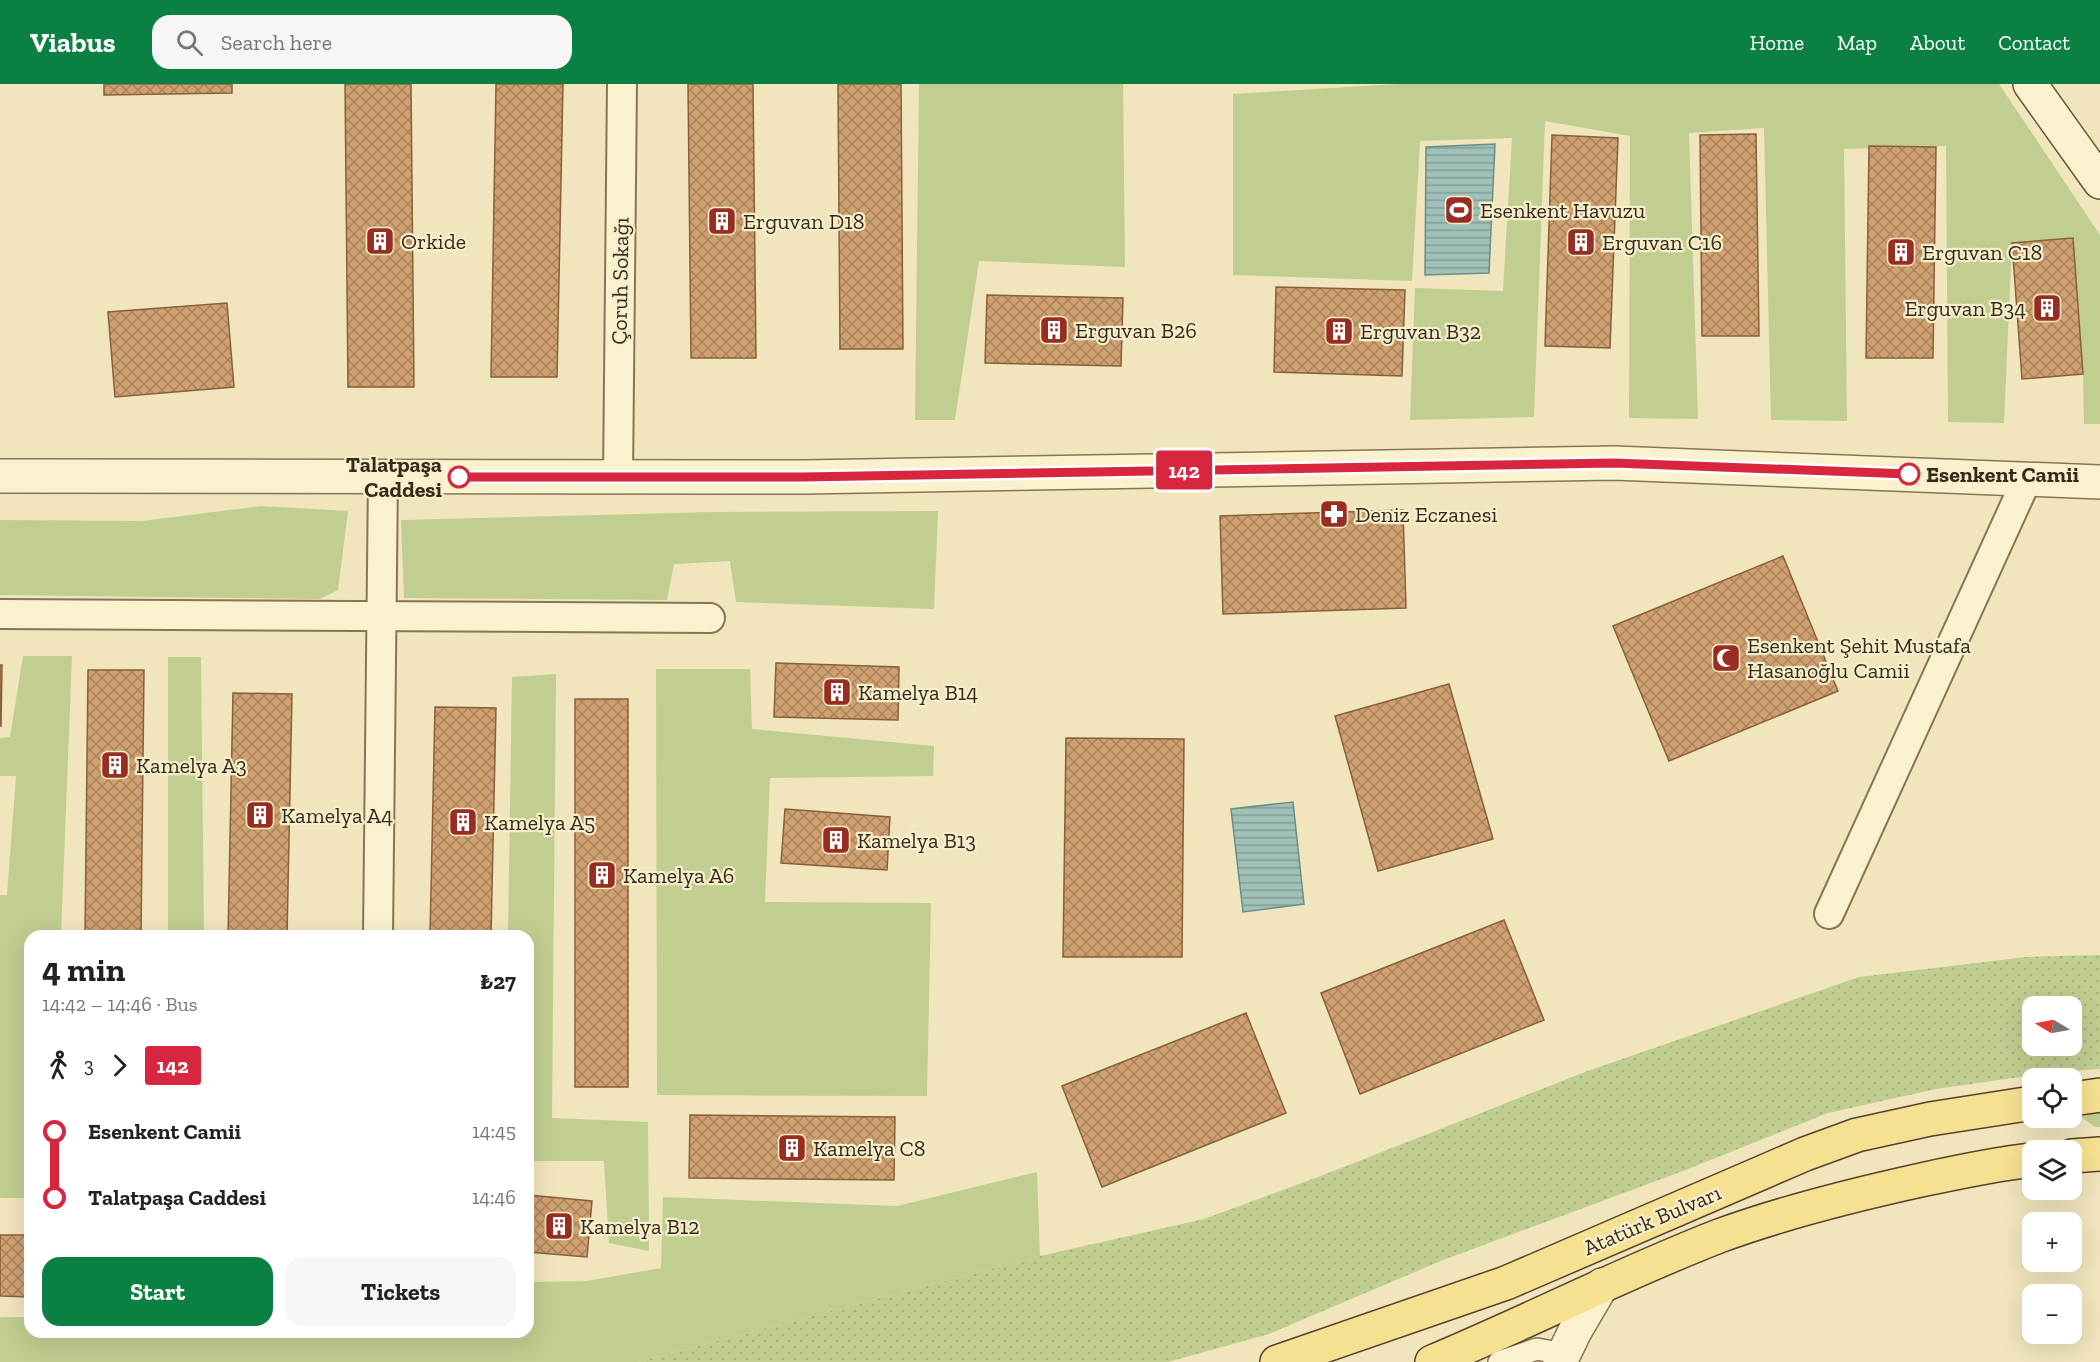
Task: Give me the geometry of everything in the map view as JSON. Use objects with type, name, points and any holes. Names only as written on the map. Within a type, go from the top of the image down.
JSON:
[{"type":"main road","points":[[2082,1098],[2100,1095]]},
{"type":"main road","name":"Atatürk Bulvarı","points":[[1277,1362],[1506,1283],[1805,1154],[1857,1135],[1930,1119],[2022,1105]]},
{"type":"main road","points":[[2082,1155],[2100,1154]]},
{"type":"main road","name":"Atatürk Bulvarı","points":[[1432,1362],[1484,1356],[1602,1285],[1720,1236],[1788,1214],[1881,1189],[1974,1169],[2022,1162]]},
{"type":"main road","points":[[1484,1356],[1481,1319],[1486,1306],[1499,1288],[1506,1283]]},
{"type":"street","name":"Çoruh Sokağı","points":[[618,477],[621,84]]},
{"type":"street","points":[[2030,84],[2100,182]]},
{"type":"street","points":[[0,476],[827,477],[1614,463],[2100,482]]},
{"type":"street","points":[[378,930],[383,476]]},
{"type":"street","points":[[1829,914],[2027,479]]},
{"type":"street","points":[[0,614],[710,618]]},
{"type":"street","points":[[1484,1356],[1537,1349],[1562,1358],[1602,1285]]},
{"type":"green space","points":[[919,84],[1123,84],[1125,267],[979,261],[955,420],[915,420]]},
{"type":"green space","points":[[1398,84],[1999,84],[2100,235],[2100,424],[2084,424],[2083,374],[2072,240],[2012,243],[2004,423],[1948,422],[1946,146],[1844,149],[1847,421],[1771,420],[1764,128],[1689,133],[1698,419],[1629,418],[1630,136],[1545,121],[1534,417],[1410,420],[1415,288],[1503,291],[1512,138],[1420,141],[1412,281],[1233,275],[1233,94]]},
{"type":"green space","points":[[261,506],[348,511],[338,590],[320,599],[0,595],[0,520],[142,521]]},
{"type":"green space","points":[[938,511],[934,609],[736,602],[730,561],[674,564],[667,600],[404,598],[401,520],[714,512]]},
{"type":"green space","points":[[23,656],[72,656],[61,930],[24,930],[24,1198],[0,1198],[0,895],[7,895],[16,776],[0,776],[0,738],[10,737]]},
{"type":"green space","points":[[168,657],[201,657],[204,930],[168,930]]},
{"type":"green space","points":[[656,669],[750,669],[752,729],[934,746],[933,776],[770,778],[765,902],[931,903],[927,1096],[657,1095]]},
{"type":"green space","points":[[556,674],[552,1118],[648,1122],[649,1251],[609,1243],[604,1161],[534,1161],[534,930],[508,930],[512,677]]},
{"type":"green space","points":[[2100,955],[2100,1069],[2022,1068],[2022,1077],[1936,1089],[1828,1113],[1683,1171],[1443,1260],[1269,1334],[1168,1362],[638,1362],[1040,1256],[1204,1219],[1326,1174],[1585,1072],[1859,977],[2026,957]]},
{"type":"green space","points":[[2100,1112],[2100,1127],[2095,1127],[2082,1117]]},
{"type":"green space","points":[[1037,1172],[1040,1256],[638,1362],[0,1362],[0,1317],[24,1317],[24,1338],[534,1338],[534,1282],[587,1281],[661,1268],[663,1197],[897,1206]]},
{"type":"water","name":"Esenkent Havuzu","points":[[1495,144],[1489,273],[1425,275],[1426,147]]},
{"type":"water","points":[[1293,802],[1304,904],[1243,912],[1231,809]]},
{"type":"building","points":[[104,84],[232,84],[232,93],[104,95]]},
{"type":"building","name":"Orkide","points":[[345,84],[411,84],[414,387],[348,387]]},
{"type":"building","name":"Orkide","points":[[496,84],[563,84],[557,377],[491,377]]},
{"type":"building","name":"Erguvan D18","points":[[688,84],[753,84],[756,358],[691,358]]},
{"type":"building","points":[[838,84],[901,84],[903,349],[840,349]]},
{"type":"building","points":[[1756,134],[1759,336],[1702,336],[1700,135]]},
{"type":"building","name":"Erguvan C16","points":[[1552,135],[1618,138],[1610,348],[1545,346]]},
{"type":"building","name":"Erguvan C18","points":[[1869,146],[1936,147],[1933,358],[1866,358]]},
{"type":"building","name":"Erguvan B34","points":[[2073,238],[2083,374],[2022,379],[2012,243]]},
{"type":"building","name":"Erguvan B32","points":[[1276,287],[1405,290],[1402,376],[1274,372]]},
{"type":"building","name":"Erguvan B26","points":[[987,295],[1123,298],[1121,366],[985,363]]},
{"type":"building","points":[[227,303],[234,387],[115,397],[108,312]]},
{"type":"building","points":[[1403,510],[1406,608],[1223,614],[1220,516]]},
{"type":"building","name":"Esenkent Şehit Mustafa Hasanoğlu Camii","points":[[1783,556],[1838,691],[1669,761],[1613,626]]},
{"type":"building","name":"Kamelya B14","points":[[776,663],[899,667],[898,720],[774,717]]},
{"type":"building","points":[[0,665],[2,665],[1,726],[0,726]]},
{"type":"building","name":"Kamelya A3","points":[[88,670],[144,670],[141,930],[85,930]]},
{"type":"building","points":[[1449,684],[1493,839],[1378,871],[1335,716]]},
{"type":"building","name":"Kamelya A4","points":[[233,693],[292,694],[287,930],[228,930]]},
{"type":"building","name":"Kamelya A6","points":[[575,699],[628,699],[628,1087],[575,1087]]},
{"type":"building","name":"Kamelya A5","points":[[435,707],[496,708],[491,930],[430,930]]},
{"type":"building","points":[[1066,738],[1184,739],[1182,957],[1063,957]]},
{"type":"building","name":"Kamelya B13","points":[[785,809],[890,817],[887,870],[781,863]]},
{"type":"building","points":[[1504,920],[1544,1020],[1360,1094],[1321,993]]},
{"type":"building","points":[[1246,1013],[1286,1113],[1102,1187],[1062,1086]]},
{"type":"building","name":"Kamelya C8","points":[[690,1115],[895,1117],[894,1180],[689,1178]]},
{"type":"building","name":"Kamelya B12","points":[[534,1196],[592,1201],[587,1257],[534,1253]]},
{"type":"building","points":[[0,1235],[24,1235],[24,1297],[0,1296]]},
{"type":"bus line","name":"142","points":[[459,477],[804,477],[1614,463],[1909,474]]},
{"type":"place","name":"Esenkent Havuzu","points":[[1459,210]]},
{"type":"place","name":"Erguvan D18","points":[[722,221]]},
{"type":"place","name":"Orkide","points":[[380,241]]},
{"type":"place","name":"Erguvan C16","points":[[1581,242]]},
{"type":"place","name":"Erguvan C18","points":[[1901,252]]},
{"type":"place","name":"Erguvan B34","points":[[2047,308]]},
{"type":"place","name":"Erguvan B26","points":[[1054,330]]},
{"type":"place","name":"Erguvan B32","points":[[1339,331]]},
{"type":"place","name":"Esenkent Camii","points":[[1909,474]]},
{"type":"place","name":"Talatpaşa Caddesi","points":[[459,477]]},
{"type":"place","name":"Deniz Eczanesi","points":[[1334,514]]},
{"type":"place","name":"Esenkent Şehit Mustafa Hasanoğlu Camii","points":[[1726,658]]},
{"type":"place","name":"Kamelya B14","points":[[837,692]]},
{"type":"place","name":"Kamelya A3","points":[[115,765]]},
{"type":"place","name":"Kamelya A4","points":[[260,815]]},
{"type":"place","name":"Kamelya A5","points":[[463,822]]},
{"type":"place","name":"Kamelya B13","points":[[836,840]]},
{"type":"place","name":"Kamelya A6","points":[[602,875]]},
{"type":"place","name":"Kamelya C8","points":[[792,1148]]},
{"type":"place","name":"Kamelya B12","points":[[559,1226]]}]
